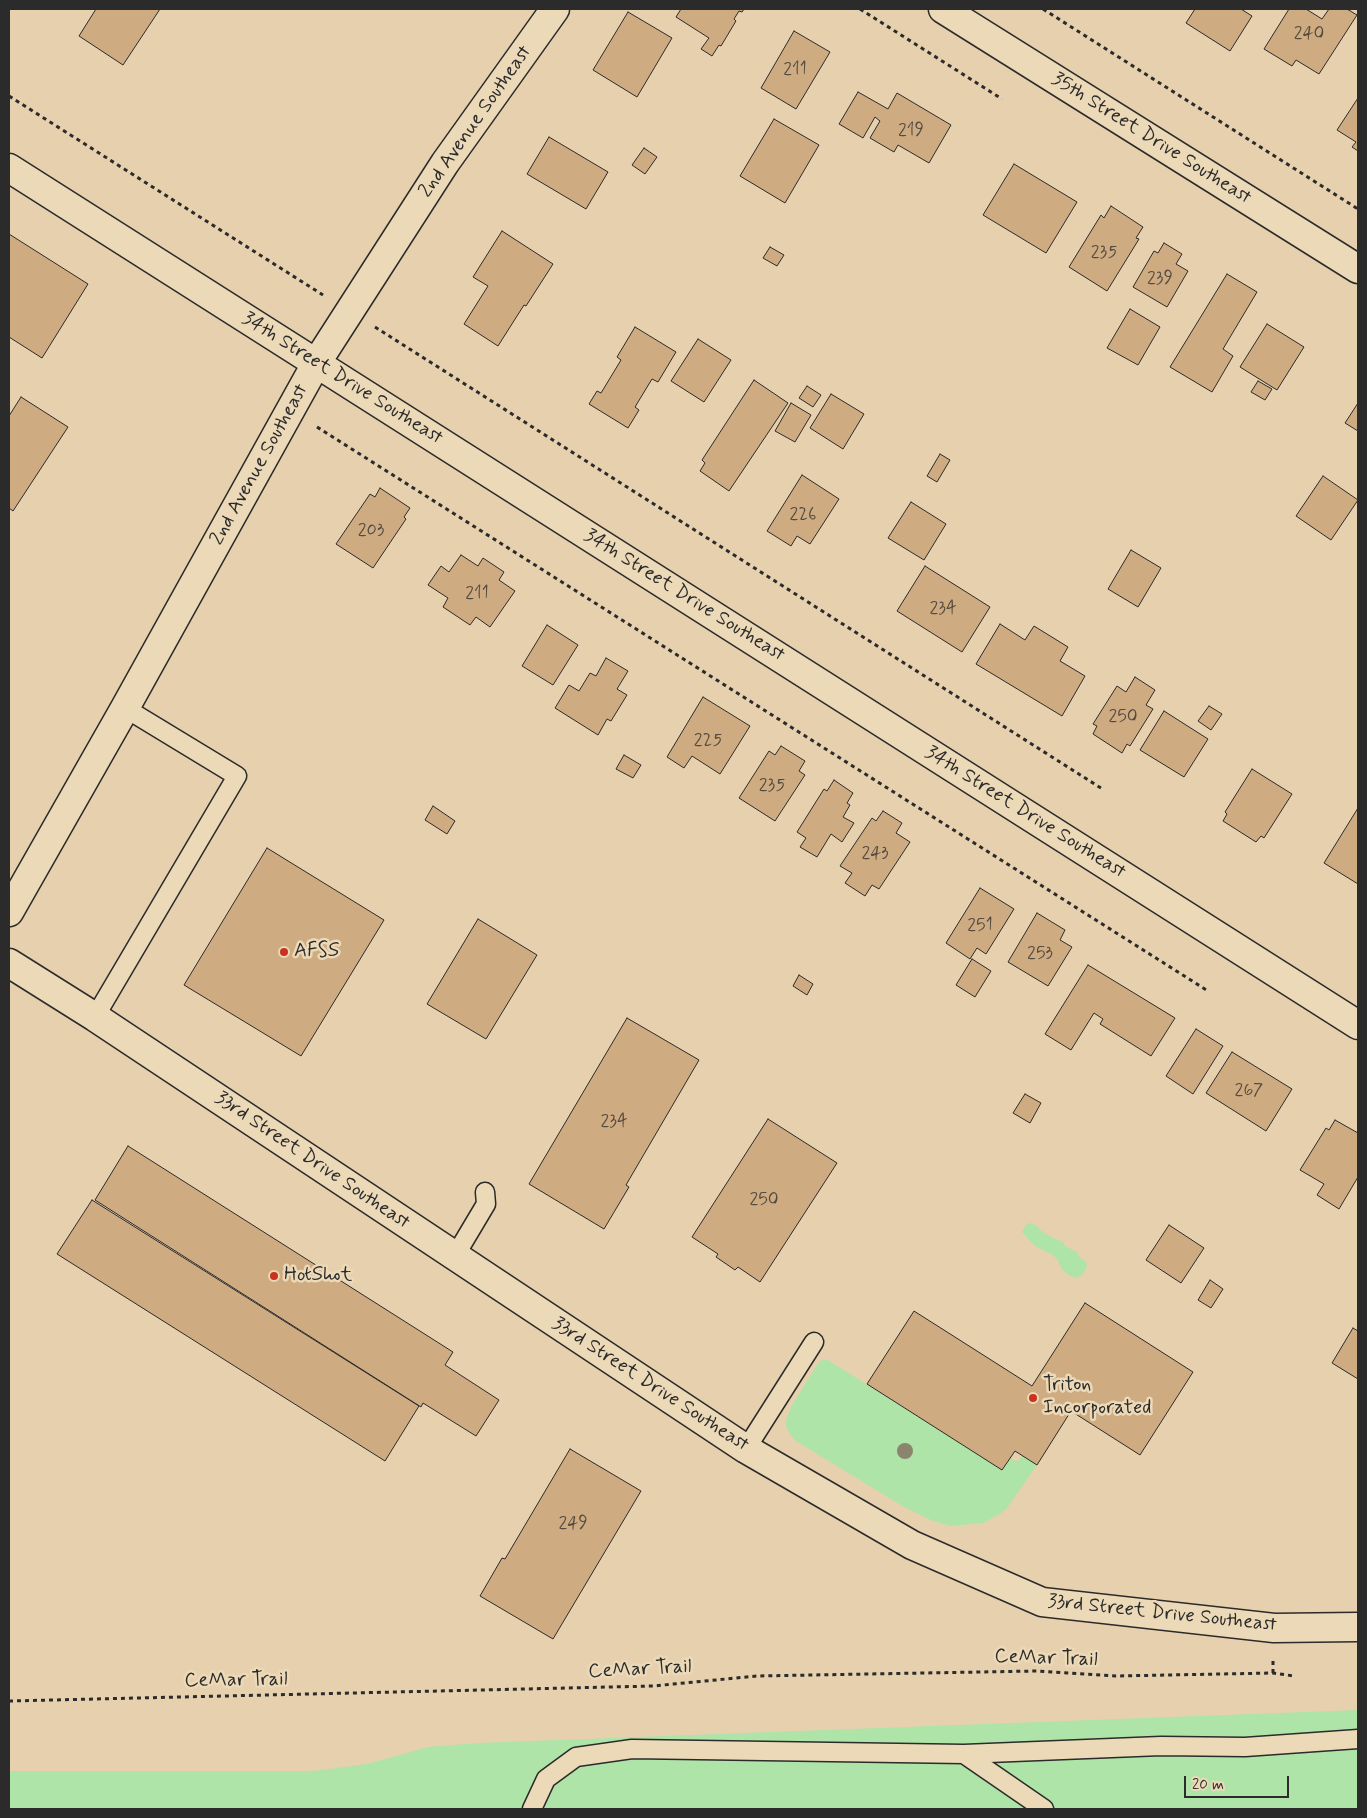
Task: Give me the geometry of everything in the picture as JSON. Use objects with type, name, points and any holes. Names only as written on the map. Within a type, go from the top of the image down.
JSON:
[{"type":"street","name":"2nd Avenue Southeast","points":[[9,912],[125,708],[317,362],[445,163],[555,9]]},
{"type":"street","name":"35th Street Drive Southeast","points":[[943,9],[1358,269]]},
{"type":"street","name":"34th Street Drive Southeast","points":[[9,168],[1358,1025]]},
{"type":"street","name":"33rd Street Drive Southeast","points":[[9,963],[95,1017],[746,1449],[912,1545],[1042,1602],[1274,1628],[1358,1626]]},
{"type":"lane","points":[[95,1017],[237,776],[125,708]]},
{"type":"lane","points":[[455,1256],[486,1204],[484,1192]]},
{"type":"lane","points":[[746,1449],[814,1342]]},
{"type":"lane","points":[[532,1809],[546,1779],[576,1758],[632,1749],[964,1754],[1161,1746],[1245,1747],[1358,1739]]},
{"type":"lane","points":[[964,1754],[1044,1809]]},
{"type":"path","points":[[860,9],[1002,99]]},
{"type":"path","points":[[1043,9],[1358,209]]},
{"type":"path","points":[[9,96],[329,299]]},
{"type":"path","points":[[369,323],[1104,790]]},
{"type":"path","points":[[321,420],[317,426],[1208,991]]},
{"type":"path","name":"CeMar Trail","points":[[9,1701],[653,1686],[767,1676],[1037,1671],[1116,1676],[1273,1673],[1294,1676]]},
{"type":"green space","points":[[1030,1223],[1077,1252],[1087,1263],[1082,1275],[1077,1278],[1070,1276],[1062,1269],[1053,1255],[1035,1246],[1022,1232],[1026,1225]]},
{"type":"green space","points":[[828,1360],[1002,1470],[1011,1458],[1018,1462],[1022,1455],[1037,1465],[1007,1508],[983,1523],[950,1526],[931,1520],[904,1507],[796,1441],[789,1433],[786,1420],[792,1405],[819,1362]]},
{"type":"green space","points":[[1358,1710],[1358,1809],[9,1809],[9,1771],[313,1771],[367,1764],[428,1747],[478,1743]]},
{"type":"building","points":[[96,9],[160,9],[123,65],[79,36]]},
{"type":"building","points":[[681,9],[744,9],[742,12],[739,11],[734,19],[736,21],[721,46],[719,45],[712,56],[701,49],[709,38],[676,17]]},
{"type":"building","points":[[1195,9],[1241,9],[1252,16],[1230,51],[1186,23]]},
{"type":"building","points":[[1289,9],[1306,9],[1322,19],[1329,9],[1347,9],[1357,15],[1319,74],[1296,60],[1292,66],[1264,49]]},
{"type":"building","points":[[628,12],[672,38],[637,97],[593,70]]},
{"type":"building","points":[[794,31],[830,52],[796,109],[761,88]]},
{"type":"building","points":[[858,92],[888,109],[897,93],[951,125],[929,163],[898,145],[894,152],[870,138],[880,121],[875,117],[863,138],[839,124]]},
{"type":"building","points":[[1358,98],[1358,151],[1352,147],[1356,142],[1337,130]]},
{"type":"building","points":[[774,119],[819,145],[785,203],[740,176]]},
{"type":"building","points":[[549,137],[608,172],[586,209],[527,174]]},
{"type":"building","points":[[644,148],[657,157],[645,174],[632,165]]},
{"type":"building","points":[[1014,164],[1077,202],[1046,253],[983,215]]},
{"type":"building","points":[[1111,206],[1143,227],[1136,238],[1139,239],[1107,291],[1069,267],[1101,215],[1104,218]]},
{"type":"building","points":[[502,231],[553,264],[498,346],[464,324],[488,286],[473,277]]},
{"type":"building","points":[[9,234],[88,284],[42,358],[9,337]]},
{"type":"building","points":[[1164,243],[1182,254],[1176,264],[1188,271],[1167,307],[1133,287],[1154,251],[1158,253]]},
{"type":"building","points":[[770,247],[784,255],[777,266],[763,258]]},
{"type":"building","points":[[1227,274],[1257,292],[1223,349],[1233,356],[1212,392],[1170,367]]},
{"type":"building","points":[[1130,309],[1160,327],[1138,365],[1107,348]]},
{"type":"building","points":[[1267,324],[1304,347],[1277,390],[1240,367]]},
{"type":"building","points":[[635,327],[676,352],[658,382],[652,379],[635,407],[639,410],[628,428],[589,404],[597,391],[601,393],[621,360],[617,357]]},
{"type":"building","points":[[698,339],[731,360],[704,402],[671,381]]},
{"type":"building","points":[[754,380],[788,403],[729,491],[700,471],[705,463],[702,460]]},
{"type":"building","points":[[1258,381],[1272,389],[1265,400],[1251,392]]},
{"type":"building","points":[[807,386],[821,395],[813,407],[799,398]]},
{"type":"building","points":[[831,394],[864,414],[843,449],[810,428]]},
{"type":"building","points":[[21,397],[68,427],[13,511],[9,508],[9,416]]},
{"type":"building","points":[[791,403],[811,415],[795,442],[775,431]]},
{"type":"building","points":[[1358,403],[1358,431],[1345,423]]},
{"type":"building","points":[[940,454],[950,460],[937,482],[927,476]]},
{"type":"building","points":[[802,475],[839,499],[810,544],[797,536],[791,546],[767,531]]},
{"type":"building","points":[[1323,476],[1358,500],[1331,540],[1296,516]]},
{"type":"building","points":[[380,488],[410,508],[404,517],[406,519],[373,568],[336,544],[370,494],[375,497]]},
{"type":"building","points":[[911,502],[946,524],[924,560],[888,538]]},
{"type":"building","points":[[1131,550],[1161,568],[1138,607],[1108,589]]},
{"type":"building","points":[[461,555],[478,566],[483,558],[504,572],[499,580],[515,591],[490,627],[476,617],[470,625],[443,607],[448,598],[428,585],[441,566],[449,572]]},
{"type":"building","points":[[925,566],[990,607],[962,652],[897,611]]},
{"type":"building","points":[[1000,624],[1025,640],[1034,626],[1068,647],[1060,661],[1085,676],[1062,716],[976,664]]},
{"type":"building","points":[[547,625],[578,645],[553,685],[522,666]]},
{"type":"building","points":[[606,658],[628,671],[617,689],[627,695],[611,721],[607,719],[598,735],[555,708],[569,685],[579,691],[590,673],[596,676]]},
{"type":"building","points":[[1135,677],[1155,690],[1146,705],[1153,709],[1130,746],[1127,744],[1122,753],[1093,734],[1097,726],[1093,724],[1117,686],[1126,692]]},
{"type":"building","points":[[703,697],[750,726],[720,774],[692,756],[684,768],[667,757]]},
{"type":"building","points":[[1209,706],[1222,714],[1211,730],[1198,721]]},
{"type":"building","points":[[1164,711],[1208,739],[1184,777],[1140,750]]},
{"type":"building","points":[[781,746],[805,761],[799,771],[805,775],[775,821],[739,798],[769,751],[775,755]]},
{"type":"building","points":[[624,755],[641,765],[633,778],[616,769]]},
{"type":"building","points":[[1252,769],[1292,794],[1264,838],[1261,836],[1256,842],[1223,821],[1227,814],[1225,812]]},
{"type":"building","points":[[834,780],[853,793],[847,803],[850,805],[843,817],[854,823],[842,842],[831,834],[817,857],[800,847],[806,838],[797,832],[824,789],[827,791]]},
{"type":"building","points":[[433,806],[455,821],[447,834],[425,820]]},
{"type":"building","points":[[1358,808],[1358,884],[1324,863]]},
{"type":"building","points":[[883,811],[902,823],[896,833],[910,842],[879,889],[872,885],[865,896],[845,883],[852,873],[840,866],[872,818],[876,821]]},
{"type":"building","name":"AFSS","points":[[267,848],[384,920],[301,1056],[184,985]]},
{"type":"building","points":[[980,888],[1014,909],[986,954],[977,948],[970,959],[946,943]]},
{"type":"building","points":[[1037,913],[1065,930],[1060,940],[1072,947],[1048,986],[1008,962]]},
{"type":"building","points":[[478,919],[537,955],[486,1039],[427,1004]]},
{"type":"building","points":[[972,959],[991,971],[975,997],[956,985]]},
{"type":"building","points":[[1088,965],[1175,1018],[1151,1056],[1100,1024],[1103,1019],[1094,1013],[1071,1050],[1045,1034]]},
{"type":"building","points":[[799,975],[813,984],[807,995],[793,986]]},
{"type":"building","points":[[627,1018],[699,1060],[626,1185],[629,1187],[604,1229],[529,1184]]},
{"type":"building","points":[[1196,1029],[1223,1046],[1193,1094],[1166,1076]]},
{"type":"building","points":[[1232,1052],[1292,1089],[1266,1131],[1206,1093]]},
{"type":"building","points":[[1025,1094],[1041,1103],[1030,1123],[1013,1113]]},
{"type":"building","points":[[768,1119],[837,1163],[760,1282],[738,1267],[735,1270],[716,1257],[718,1254],[692,1237]]},
{"type":"building","points":[[1335,1120],[1358,1133],[1358,1177],[1339,1209],[1317,1195],[1324,1184],[1300,1170],[1326,1128],[1329,1130]]},
{"type":"building","name":"HotShot","points":[[128,1146],[453,1352],[445,1365],[499,1400],[476,1436],[423,1403],[421,1407],[95,1200]]},
{"type":"building","points":[[92,1200],[419,1406],[385,1461],[57,1254]]},
{"type":"building","points":[[1169,1225],[1204,1248],[1181,1283],[1146,1260]]},
{"type":"building","points":[[1210,1280],[1223,1289],[1211,1308],[1198,1300]]},
{"type":"building","name":"Triton Incorporated","points":[[1085,1303],[1193,1372],[1140,1455],[1071,1411],[1037,1465],[1015,1451],[1002,1470],[867,1384],[914,1311],[1032,1386]]},
{"type":"building","points":[[1353,1328],[1358,1331],[1358,1379],[1332,1363]]},
{"type":"building","points":[[570,1449],[641,1491],[553,1639],[480,1596],[502,1558],[505,1559]]},
{"type":"place","name":"AFSS","points":[[284,952]]},
{"type":"place","name":"HotShot","points":[[274,1276]]},
{"type":"place","name":"Triton Incorporated","points":[[1033,1398]]}]
